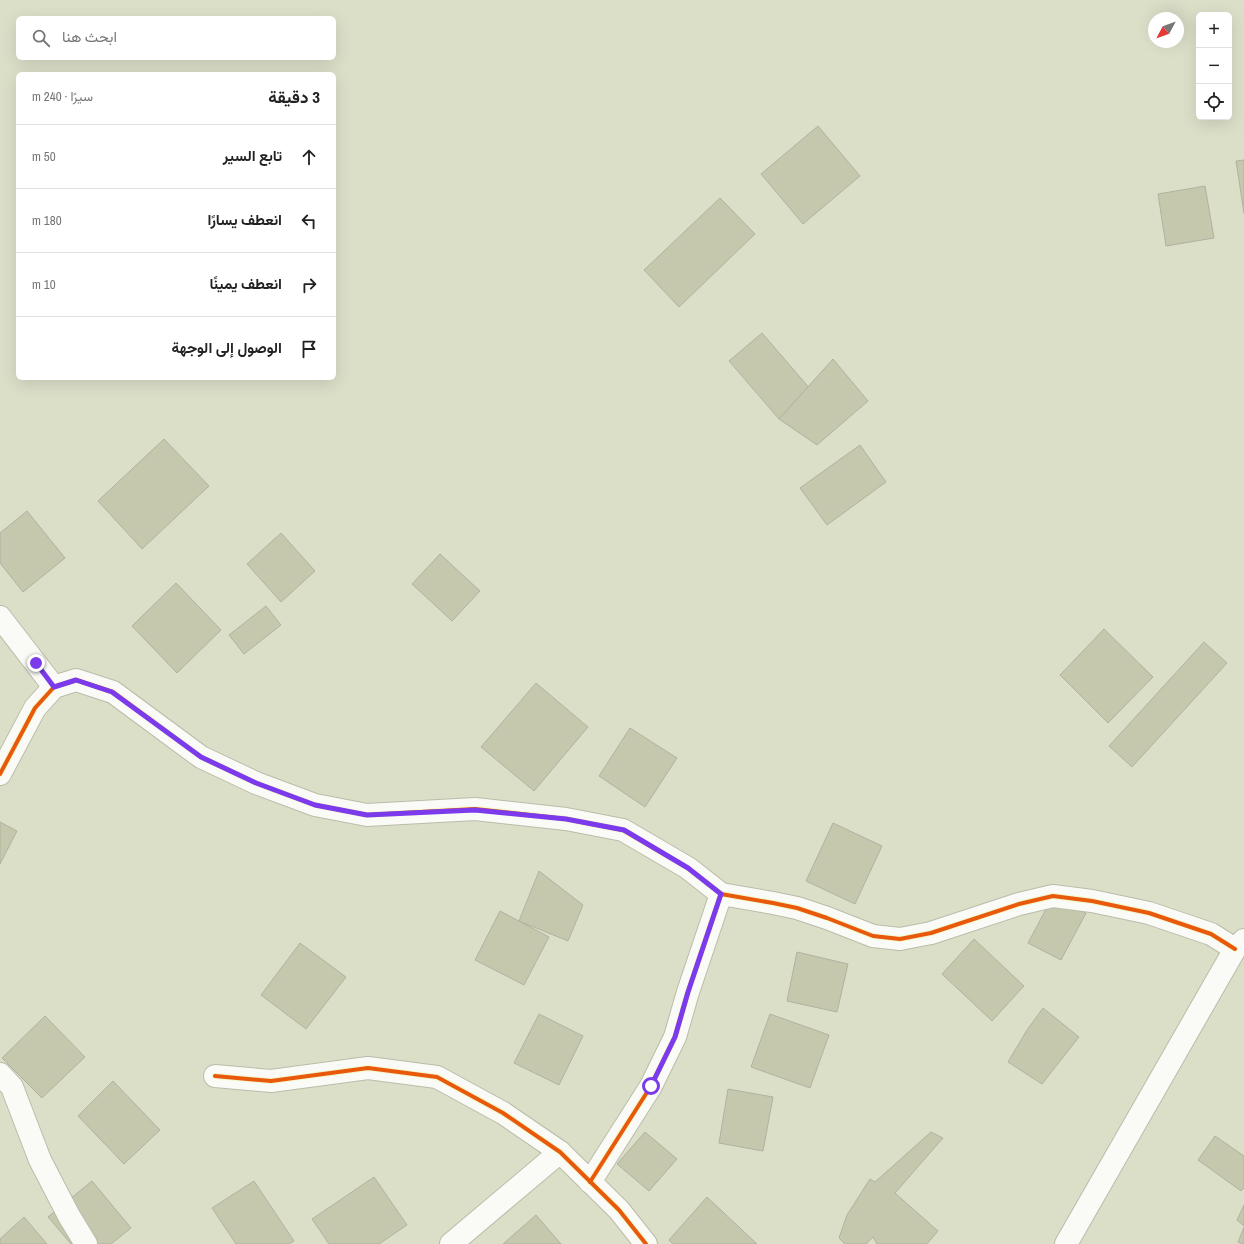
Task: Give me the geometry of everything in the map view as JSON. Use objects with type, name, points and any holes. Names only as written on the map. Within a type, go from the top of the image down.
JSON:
[{"type":"street","points":[[0,617],[54,687]]},
{"type":"street","points":[[0,774],[35,708],[54,687],[76,680],[112,692],[201,757],[256,783],[315,805],[367,815],[475,810],[566,819],[624,830],[688,868],[721,894],[797,908],[873,936],[900,939],[931,933],[1019,904],[1053,896],[1092,901],[1149,913],[1239,945],[1066,1244]]},
{"type":"street","points":[[590,1182],[651,1086],[675,1037],[688,992],[721,894]]},
{"type":"street","points":[[215,1076],[270,1081],[368,1068],[437,1077],[503,1113],[560,1152],[619,1210],[646,1244]]},
{"type":"street","points":[[0,1074],[12,1087],[40,1160],[69,1216],[86,1244]]},
{"type":"street","points":[[451,1244],[560,1152]]},
{"type":"building","points":[[818,126],[860,176],[803,224],[761,174]]},
{"type":"building","points":[[1244,160],[1244,213],[1236,161]]},
{"type":"building","points":[[1205,186],[1214,238],[1166,246],[1158,194]]},
{"type":"building","points":[[720,198],[755,234],[679,307],[644,270]]},
{"type":"building","points":[[762,333],[812,391],[779,419],[729,361]]},
{"type":"building","points":[[833,359],[868,401],[817,445],[779,419]]},
{"type":"building","points":[[164,439],[209,486],[142,549],[98,501]]},
{"type":"building","points":[[860,445],[886,482],[827,525],[800,488]]},
{"type":"building","points":[[27,511],[65,558],[23,592],[0,563],[0,533]]},
{"type":"building","points":[[281,533],[315,571],[281,602],[247,564]]},
{"type":"building","points":[[440,554],[480,591],[452,621],[412,584]]},
{"type":"building","points":[[176,583],[221,630],[177,673],[132,626]]},
{"type":"building","points":[[266,606],[281,625],[244,654],[229,635]]},
{"type":"building","points":[[1104,629],[1153,677],[1108,723],[1060,675]]},
{"type":"building","points":[[1204,642],[1227,663],[1132,767],[1109,746]]},
{"type":"building","points":[[536,683],[588,727],[534,791],[481,747]]},
{"type":"building","points":[[630,728],[677,758],[645,807],[599,776]]},
{"type":"building","points":[[0,822],[17,831],[0,864]]},
{"type":"building","points":[[833,823],[882,846],[855,904],[806,881]]},
{"type":"building","points":[[539,871],[583,905],[568,941],[519,921]]},
{"type":"building","points":[[1053,896],[1086,913],[1061,960],[1028,943]]},
{"type":"building","points":[[500,911],[549,937],[524,985],[475,960]]},
{"type":"building","points":[[974,939],[1024,986],[992,1021],[942,974]]},
{"type":"building","points":[[300,943],[346,977],[306,1029],[261,995]]},
{"type":"building","points":[[797,952],[848,964],[837,1012],[787,1001]]},
{"type":"building","points":[[1043,1008],[1079,1037],[1042,1084],[1008,1062],[1027,1030]]},
{"type":"building","points":[[539,1014],[583,1036],[559,1085],[514,1063]]},
{"type":"building","points":[[770,1014],[829,1035],[810,1088],[751,1067]]},
{"type":"building","points":[[45,1016],[85,1057],[42,1098],[2,1058]]},
{"type":"building","points":[[113,1081],[160,1130],[124,1164],[78,1116]]},
{"type":"building","points":[[728,1089],[773,1097],[763,1151],[719,1143]]},
{"type":"building","points":[[645,1132],[677,1159],[649,1191],[617,1164]]},
{"type":"building","points":[[931,1132],[943,1138],[895,1193],[938,1231],[927,1244],[877,1244],[873,1237],[866,1244],[845,1244],[839,1238],[847,1215],[870,1179],[875,1182]]},
{"type":"building","points":[[1215,1136],[1244,1156],[1244,1188],[1241,1191],[1198,1160]]},
{"type":"building","points":[[374,1177],[407,1225],[379,1244],[329,1244],[312,1219]]},
{"type":"building","points":[[92,1181],[131,1228],[111,1244],[71,1244],[48,1217]]},
{"type":"building","points":[[254,1181],[294,1241],[289,1244],[236,1244],[212,1208]]},
{"type":"building","points":[[707,1197],[757,1244],[673,1244],[669,1240]]},
{"type":"building","points":[[1244,1205],[1244,1226],[1237,1220]]},
{"type":"building","points":[[536,1215],[561,1244],[503,1244]]},
{"type":"building","points":[[24,1217],[47,1244],[0,1244],[0,1239]]},
{"type":"building","points":[[1244,1227],[1244,1244],[1242,1244],[1238,1242]]},
{"type":"cycle path","points":[[0,774],[35,708],[54,687],[76,680],[113,692],[201,757],[256,783],[315,805],[367,815],[475,809],[566,819],[623,830],[688,868],[721,894]]},
{"type":"cycle path","points":[[590,1182],[651,1086],[675,1037],[688,992],[721,894],[797,908],[873,936],[900,939],[931,933],[1019,904],[1053,896],[1092,901],[1149,913],[1211,934],[1235,949]]},
{"type":"cycle path","points":[[215,1076],[271,1081],[368,1068],[437,1077],[503,1113],[560,1152],[619,1210],[646,1244]]},
{"type":"route","points":[[36,663],[54,687],[76,680],[112,692],[201,757],[256,783],[315,805],[367,815],[475,810],[566,819],[624,830],[688,868],[721,894],[688,992],[675,1037],[651,1086]]}]
